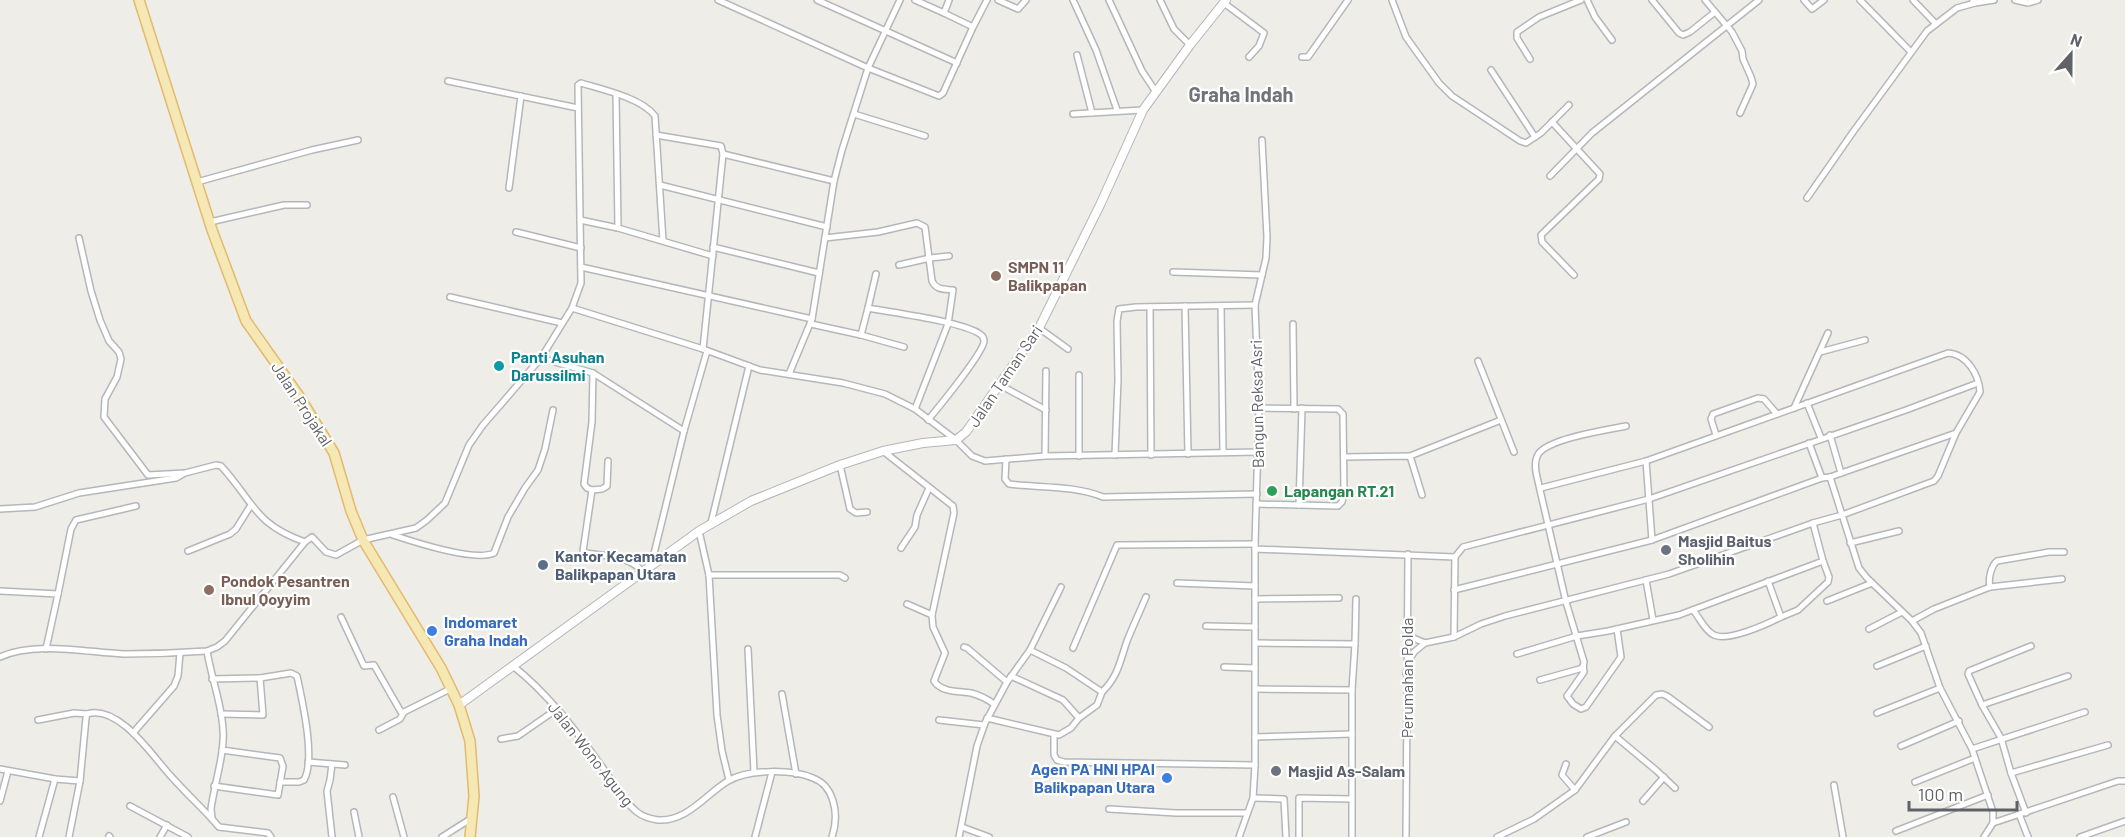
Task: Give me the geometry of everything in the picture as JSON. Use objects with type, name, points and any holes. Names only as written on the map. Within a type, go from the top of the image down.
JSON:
[{"type":"main road","name":"Jalan Projakal","points":[[139,0],[210,222],[246,321],[299,396],[334,453],[351,511],[363,540],[441,668],[459,705],[470,741],[474,796],[470,837]]},
{"type":"street","points":[[718,0],[868,68],[939,96],[943,93],[987,0]]},
{"type":"street","points":[[734,8],[738,0]]},
{"type":"street","points":[[817,0],[957,63]]},
{"type":"street","points":[[789,374],[811,321],[834,181],[868,68],[900,0]]},
{"type":"street","points":[[915,0],[973,27]]},
{"type":"street","points":[[944,13],[949,0]]},
{"type":"street","points":[[998,0],[1018,9],[1026,0]]},
{"type":"street","points":[[1074,0],[1096,50],[1117,110]]},
{"type":"street","points":[[1109,0],[1138,63],[1156,92]]},
{"type":"street","points":[[1160,0],[1174,29],[1190,45]]},
{"type":"street","points":[[1302,57],[1308,57],[1348,0]]},
{"type":"street","points":[[1392,0],[1406,37],[1439,83],[1452,96],[1520,141],[1526,143],[1535,137],[1569,105]]},
{"type":"street","points":[[1530,58],[1516,38],[1517,32],[1539,17],[1581,0]]},
{"type":"street","points":[[1587,0],[1595,17],[1612,40]]},
{"type":"street","points":[[1652,0],[1678,33],[1683,35],[1714,12]]},
{"type":"street","points":[[1705,0],[1730,30],[1742,51],[1753,84],[1740,113]]},
{"type":"street","points":[[1550,176],[1592,133],[1730,30],[1759,0]]},
{"type":"street","points":[[1804,0],[1812,9],[1824,0]]},
{"type":"street","points":[[1860,0],[1911,52]]},
{"type":"street","points":[[1914,0],[1936,24]]},
{"type":"street","points":[[1807,198],[1927,31],[1957,8],[1973,2],[1994,0]]},
{"type":"street","points":[[2015,0],[2028,3],[2038,0]]},
{"type":"street","points":[[1225,2],[1264,33],[1259,46],[1249,57]]},
{"type":"street","name":"Jalan Taman Sari","points":[[459,705],[699,531],[751,501],[840,465],[882,451],[923,443],[956,440],[966,432],[1039,328],[1100,205],[1143,110],[1190,45],[1225,2]]},
{"type":"street","points":[[1077,56],[1092,113]]},
{"type":"street","points":[[1491,70],[1535,137]]},
{"type":"street","points":[[448,81],[578,108]]},
{"type":"street","points":[[0,657],[19,650],[46,649],[124,654],[207,651],[218,647],[225,641],[305,542],[312,537],[326,552],[336,555],[363,540],[416,528],[445,503],[470,445],[483,425],[541,358],[572,308],[579,291],[581,249],[578,84],[616,94],[651,110],[655,116],[663,242]]},
{"type":"street","points":[[616,94],[618,228]]},
{"type":"street","points":[[509,188],[521,96]]},
{"type":"street","points":[[1073,114],[1143,110]]},
{"type":"street","points":[[854,114],[925,136]]},
{"type":"street","points":[[1552,122],[1600,174],[1599,179],[1541,235],[1542,242],[1574,276]]},
{"type":"street","points":[[651,566],[705,350],[723,154],[721,146],[656,135]]},
{"type":"street","points":[[197,182],[312,150],[358,140]]},
{"type":"street","name":"Bangun Reksa Asri","points":[[1239,837],[1253,798],[1255,765],[1255,546],[1259,408],[1255,305],[1266,258],[1267,237],[1266,178],[1262,140]]},
{"type":"street","points":[[723,154],[834,181]]},
{"type":"street","points":[[660,185],[827,227]]},
{"type":"street","points":[[210,222],[284,205],[307,205]]},
{"type":"street","points":[[580,220],[618,228],[712,256]]},
{"type":"street","points":[[825,238],[869,234],[921,223],[926,230],[934,285],[940,289],[953,290],[948,324],[915,409]]},
{"type":"street","points":[[516,232],[581,249]]},
{"type":"street","points":[[79,238],[100,320],[108,341],[119,352],[121,358],[117,377],[105,399],[104,417],[144,473],[153,476],[221,466],[258,515],[273,527],[305,542]]},
{"type":"street","points":[[713,247],[819,273]]},
{"type":"street","points":[[899,265],[949,256]]},
{"type":"street","points":[[581,267],[811,321],[904,347]]},
{"type":"street","points":[[1173,272],[1262,275]]},
{"type":"street","points":[[861,335],[876,274]]},
{"type":"street","points":[[450,297],[562,323]]},
{"type":"street","points":[[1115,455],[1119,309],[1255,305]]},
{"type":"street","points":[[1185,306],[1188,454]]},
{"type":"street","points":[[1221,306],[1223,452]]},
{"type":"street","points":[[1150,307],[1151,455]]},
{"type":"street","points":[[572,308],[749,366],[843,383],[885,394],[915,409],[979,459],[1259,452]]},
{"type":"street","points":[[868,308],[948,324],[981,334],[984,344],[928,420]]},
{"type":"street","points":[[1293,324],[1294,409]]},
{"type":"street","points":[[1039,328],[1068,349]]},
{"type":"street","points":[[1794,408],[1828,333]]},
{"type":"street","points":[[1820,352],[1865,340]]},
{"type":"street","points":[[1406,673],[1414,651],[1425,643],[1454,638],[1481,624],[1505,616],[1566,602],[1693,567],[1934,481],[1956,433],[1980,392],[1978,383],[1967,360],[1948,353],[1646,461],[1541,488]]},
{"type":"street","points":[[541,358],[593,373],[684,431]]},
{"type":"street","points":[[1478,361],[1514,452]]},
{"type":"street","points":[[711,523],[749,366]]},
{"type":"street","points":[[1045,456],[1046,370]]},
{"type":"street","points":[[593,373],[592,422],[584,484],[586,488],[592,490],[607,486],[608,460]]},
{"type":"street","points":[[1079,375],[1079,456]]},
{"type":"street","points":[[1454,638],[1455,557],[1463,547],[1649,499],[1978,383]]},
{"type":"street","points":[[1000,385],[1046,410]]},
{"type":"street","points":[[1716,435],[1711,419],[1713,414],[1755,399],[1764,399],[1777,414]]},
{"type":"street","points":[[1807,403],[1821,438]]},
{"type":"street","points":[[1256,504],[1338,506],[1344,499],[1343,414],[1341,411],[1338,409],[1259,408]]},
{"type":"street","points":[[1299,505],[1302,408]]},
{"type":"street","points":[[392,535],[464,554],[494,553],[508,517],[538,470],[553,410]]},
{"type":"street","points":[[1344,457],[1410,456],[1501,420]]},
{"type":"street","points":[[1617,629],[1622,657],[1586,707],[1581,709],[1567,696],[1584,672],[1584,662],[1566,602],[1535,468],[1540,452],[1560,442],[1626,426]]},
{"type":"street","points":[[1454,590],[1652,540],[1822,478],[1956,433]]},
{"type":"street","points":[[1830,435],[1841,473]]},
{"type":"street","points":[[1809,442],[1822,478]]},
{"type":"street","points":[[882,451],[951,503],[954,513],[932,615],[933,627],[945,653],[934,681],[936,685],[955,692],[972,693],[994,704]]},
{"type":"street","points":[[1410,456],[1422,495]]},
{"type":"street","points":[[1006,459],[1005,479],[1009,484],[1089,491],[1103,497],[1257,494]]},
{"type":"street","points":[[1646,461],[1652,540]]},
{"type":"street","points":[[840,465],[850,509],[856,513],[867,512]]},
{"type":"street","points":[[0,509],[35,507],[79,493],[176,478],[184,473]]},
{"type":"street","points":[[1830,477],[1859,568],[1921,633],[1940,688],[1972,749],[1993,812],[1993,823],[1984,837]]},
{"type":"street","points":[[901,548],[915,527],[917,515],[929,488]]},
{"type":"street","points":[[592,490],[583,551],[627,560],[642,571]]},
{"type":"street","points":[[188,551],[230,534],[236,529],[251,505]]},
{"type":"street","points":[[46,649],[71,529],[76,520],[136,506]]},
{"type":"street","points":[[1694,610],[1712,634],[1720,637],[1732,636],[1798,610],[1828,582],[1813,523]]},
{"type":"street","points":[[699,531],[709,575],[717,715],[729,780]]},
{"type":"street","points":[[1850,543],[1899,531]]},
{"type":"street","points":[[1073,648],[1117,545],[1255,546],[1455,557]]},
{"type":"street","points":[[1990,587],[1989,579],[1995,562],[2049,552],[2064,552]]},
{"type":"street","name":"Perumahan Polda","points":[[1406,837],[1408,554]]},
{"type":"street","points":[[1516,654],[1577,636],[1617,629],[1694,610],[1823,561]]},
{"type":"street","points":[[709,575],[840,576],[845,578]]},
{"type":"street","points":[[1912,621],[1934,609],[1990,587],[2062,579]]},
{"type":"street","points":[[1646,580],[1653,620]]},
{"type":"street","points":[[1768,580],[1781,617]]},
{"type":"street","points":[[1827,601],[1872,583]]},
{"type":"street","points":[[1177,584],[1256,586]]},
{"type":"street","points":[[959,837],[977,746],[984,725],[1007,682],[1030,650],[1061,586]]},
{"type":"street","points":[[0,591],[58,594]]},
{"type":"street","points":[[987,718],[1054,735],[1064,733],[1097,705],[1102,692],[1111,683],[1119,669],[1127,642],[1146,597]]},
{"type":"street","points":[[1255,599],[1339,598]]},
{"type":"street","points":[[1352,837],[1352,690],[1356,599]]},
{"type":"street","points":[[907,604],[932,615]]},
{"type":"street","points":[[1869,629],[1902,612]]},
{"type":"street","points":[[341,617],[364,666],[374,665],[398,710],[404,712]]},
{"type":"street","points":[[1206,626],[1255,627]]},
{"type":"street","points":[[1406,635],[1425,643]]},
{"type":"street","points":[[1256,643],[1355,644]]},
{"type":"street","points":[[1877,666],[1926,646]]},
{"type":"street","points":[[2028,837],[2001,738],[1968,674],[1969,671],[2031,646]]},
{"type":"street","points":[[964,647],[1007,682]]},
{"type":"street","points":[[748,649],[754,772]]},
{"type":"street","points":[[1030,650],[1066,668],[1102,692]]},
{"type":"street","points":[[207,651],[224,732],[214,786],[212,819]]},
{"type":"street","points":[[133,733],[174,686],[178,676],[180,653]]},
{"type":"street","name":"Jalan Wono Agung","points":[[513,666],[534,683],[578,733],[631,806],[643,816],[657,820],[672,819],[695,807],[729,780],[754,772],[796,774],[814,778],[830,791],[836,817],[832,837]]},
{"type":"street","points":[[1540,680],[1583,666]]},
{"type":"street","points":[[1224,667],[1255,668]]},
{"type":"street","points":[[212,679],[260,678],[291,674],[297,676],[307,734],[308,762],[304,780],[280,782]]},
{"type":"street","points":[[1011,676],[1063,700],[1079,718]]},
{"type":"street","points":[[1982,705],[2068,676]]},
{"type":"street","points":[[221,714],[263,716],[260,678]]},
{"type":"street","points":[[1877,713],[1940,688]]},
{"type":"street","points":[[379,730],[400,719],[404,712],[450,689]]},
{"type":"street","points":[[1256,689],[1352,690]]},
{"type":"street","points":[[782,694],[796,774]]},
{"type":"street","points":[[1497,837],[1534,819],[1575,790],[1615,736],[1659,694],[1667,696],[1709,727]]},
{"type":"street","points":[[501,740],[518,736],[556,709]]},
{"type":"street","points":[[1972,749],[2085,712]]},
{"type":"street","points":[[38,720],[74,713],[107,714],[133,733],[219,827],[263,832],[268,833],[271,837]]},
{"type":"street","points":[[69,837],[80,781],[87,714]]},
{"type":"street","points":[[939,720],[984,725]]},
{"type":"street","points":[[1901,746],[1959,721]]},
{"type":"street","points":[[1255,737],[1352,734]]},
{"type":"street","points":[[1054,735],[1054,755],[1057,760],[1064,762],[1255,765]]},
{"type":"street","points":[[1615,736],[1675,788]]},
{"type":"street","points":[[2011,773],[2108,745]]},
{"type":"street","points":[[214,786],[278,795],[283,766],[280,758],[222,750]]},
{"type":"street","points":[[1914,782],[1975,758]]},
{"type":"street","points":[[308,762],[345,765]]},
{"type":"street","points":[[332,764],[327,791],[332,837]]},
{"type":"street","points":[[1566,764],[1562,774],[1575,790]]},
{"type":"street","points":[[0,769],[80,781]]},
{"type":"street","points":[[0,801],[8,771]]},
{"type":"street","points":[[755,837],[772,772]]},
{"type":"street","points":[[1643,801],[1664,777]]},
{"type":"street","points":[[39,837],[55,779]]},
{"type":"street","points":[[1993,823],[2118,781],[2125,781]]},
{"type":"street","points":[[1834,785],[1843,837]]},
{"type":"street","points":[[1896,831],[1988,795]]},
{"type":"street","points":[[393,797],[404,837]]},
{"type":"street","points":[[1253,798],[1351,800]]},
{"type":"street","points":[[1284,798],[1286,837]]},
{"type":"street","points":[[1299,798],[1299,837]]},
{"type":"street","points":[[130,806],[188,837]]},
{"type":"street","points":[[1109,808],[1176,813],[1247,813]]},
{"type":"street","points":[[354,813],[359,837]]},
{"type":"street","points":[[442,837],[473,817]]},
{"type":"street","points":[[2080,837],[2125,821]]},
{"type":"street","points":[[1587,837],[1626,822]]},
{"type":"street","points":[[160,837],[166,825]]},
{"type":"street","points":[[962,827],[989,837]]},
{"type":"place","name":"SMPN 11 Balikpapan","points":[[996,276]]},
{"type":"place","name":"Panti Asuhan Darussilmi","points":[[499,366]]},
{"type":"place","name":"Lapangan RT.21","points":[[1272,491]]},
{"type":"place","name":"Masjid Baitus Sholihin","points":[[1666,550]]},
{"type":"place","name":"Kantor Kecamatan Balikpapan Utara","points":[[543,565]]},
{"type":"place","name":"Pondok Pesantren Ibnul Qoyyim","points":[[209,590]]},
{"type":"place","name":"Indomaret Graha Indah","points":[[432,631]]},
{"type":"place","name":"Masjid As-Salam","points":[[1276,771]]},
{"type":"place","name":"Agen PA HNI HPAI Balikpapan Utara","points":[[1167,778]]},
{"type":"district","name":"Graha Indah","points":[[1241,95]]}]
